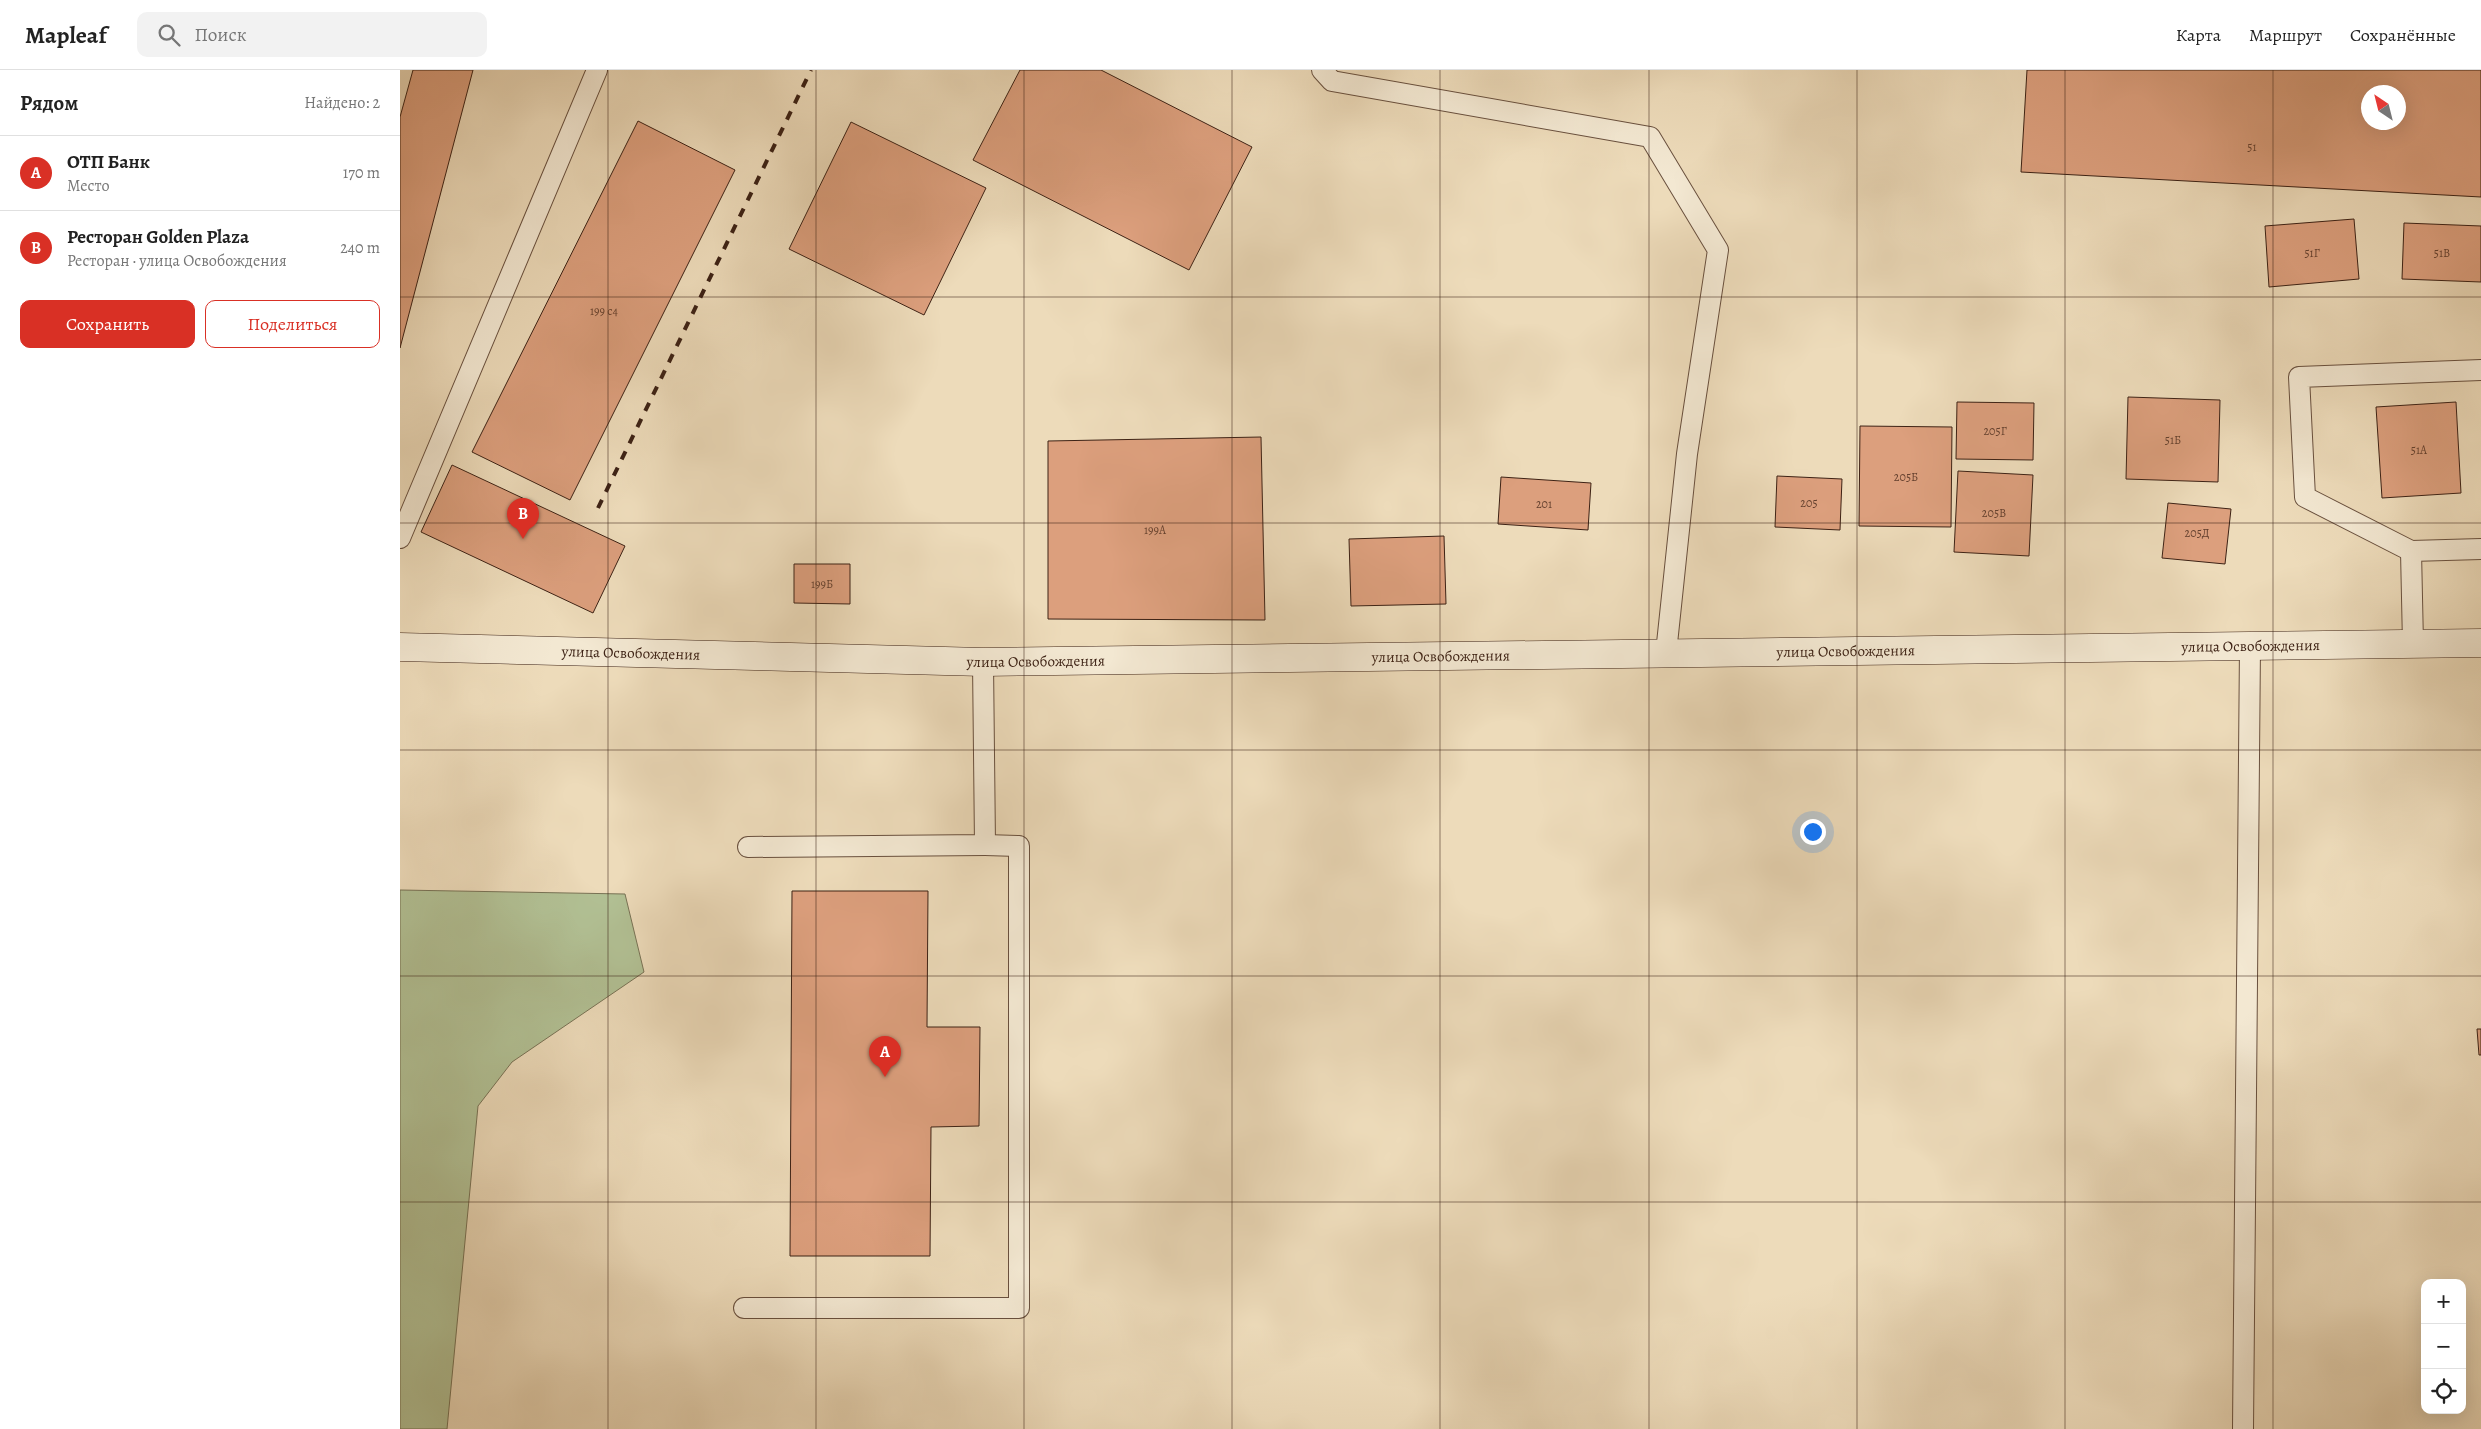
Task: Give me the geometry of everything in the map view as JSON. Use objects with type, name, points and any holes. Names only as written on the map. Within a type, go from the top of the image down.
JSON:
[{"type":"street","name":"улица Освобождения","points":[[400,647],[983,662],[2481,643]]},
{"type":"lane","points":[[400,538],[597,70]]},
{"type":"lane","points":[[1322,70],[1332,81],[1650,137],[1718,250],[1687,454],[1666,654]]},
{"type":"lane","points":[[2481,370],[2299,377],[2304,497],[2411,551],[2481,549]]},
{"type":"lane","points":[[2411,551],[2413,644]]},
{"type":"lane","points":[[2243,1429],[2250,646]]},
{"type":"lane","points":[[983,662],[985,845]]},
{"type":"lane","points":[[744,1308],[1019,1308],[1019,846],[748,848]]},
{"type":"green space","points":[[400,890],[625,894],[644,972],[512,1062],[478,1106],[447,1429],[400,1429]]},
{"type":"building","points":[[413,70],[473,70],[400,348],[400,117]]},
{"type":"building","points":[[1020,70],[1101,70],[1252,147],[1189,270],[973,160]]},
{"type":"building","points":[[2027,70],[2481,70],[2481,197],[2021,172]]},
{"type":"building","points":[[638,121],[735,170],[570,500],[472,452]]},
{"type":"building","points":[[851,122],[986,188],[924,315],[789,249]]},
{"type":"building","points":[[2354,219],[2359,279],[2269,287],[2265,226]]},
{"type":"building","points":[[2404,223],[2481,226],[2481,282],[2402,279]]},
{"type":"building","points":[[2128,397],[2220,400],[2218,482],[2126,479]]},
{"type":"building","points":[[1957,402],[2034,403],[2033,460],[1956,459]]},
{"type":"building","points":[[2456,402],[2461,493],[2382,498],[2376,407]]},
{"type":"building","points":[[1860,426],[1952,427],[1951,527],[1859,526]]},
{"type":"building","points":[[1261,437],[1265,620],[1048,619],[1048,441]]},
{"type":"building","points":[[452,465],[625,546],[593,613],[421,532]]},
{"type":"building","points":[[1958,471],[2033,475],[2029,556],[1954,552]]},
{"type":"building","points":[[1777,476],[1842,479],[1840,530],[1775,527]]},
{"type":"building","points":[[1501,477],[1591,483],[1588,530],[1498,524]]},
{"type":"building","points":[[2168,503],[2231,509],[2225,564],[2162,558]]},
{"type":"building","points":[[1444,536],[1446,604],[1351,606],[1349,539]]},
{"type":"building","points":[[794,564],[850,564],[850,604],[794,603]]},
{"type":"building","points":[[792,891],[928,891],[927,1027],[980,1027],[979,1126],[931,1127],[930,1256],[790,1256]]},
{"type":"building","points":[[2477,1029],[2481,1029],[2481,1055],[2479,1055]]},
{"type":"railway","points":[[598,508],[811,70]]},
{"type":"place","name":"Ресторан Golden Plaza","points":[[523,539]]},
{"type":"place","name":"ОТП Банк","points":[[885,1077]]}]
